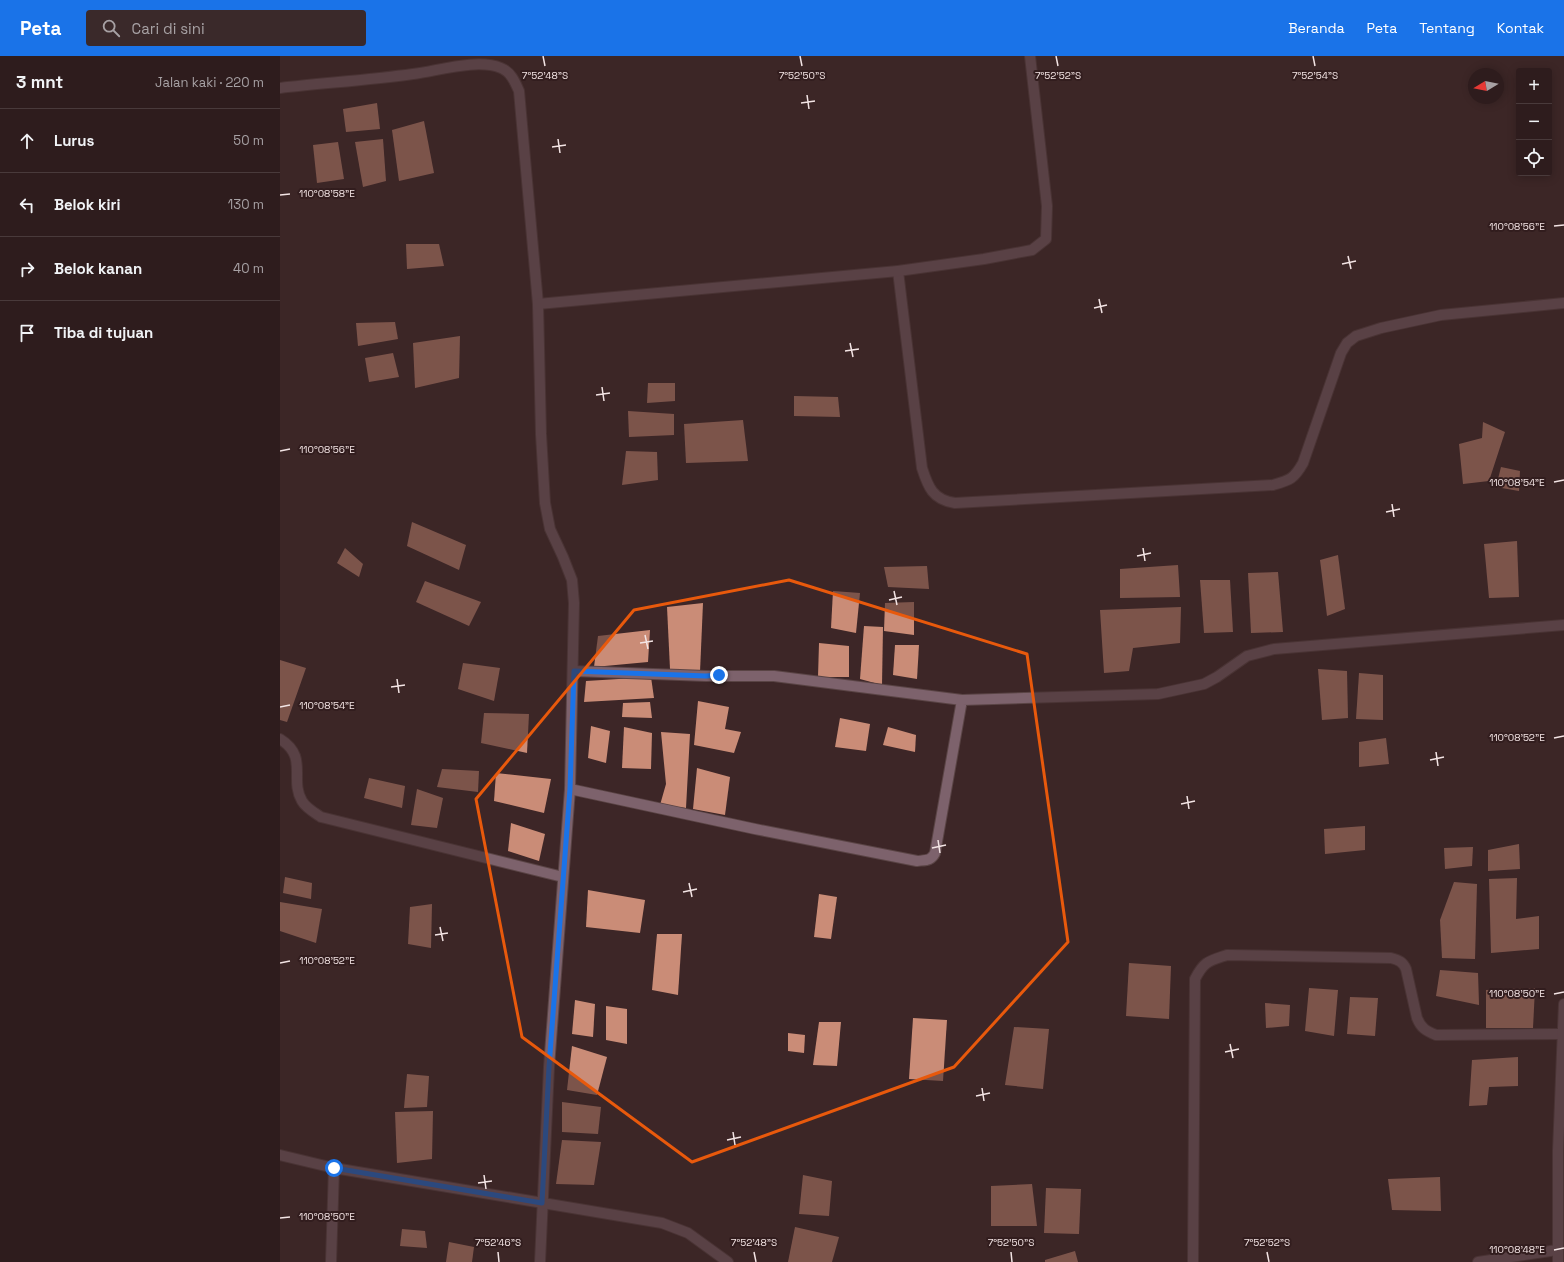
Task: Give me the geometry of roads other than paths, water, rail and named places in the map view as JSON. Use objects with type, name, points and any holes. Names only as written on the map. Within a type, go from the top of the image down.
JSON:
[{"type":"street","points":[[538,304],[898,271],[984,259],[1032,250],[1046,239],[1047,206],[1030,56]]},
{"type":"street","points":[[280,88],[484,65],[502,68],[513,77],[518,91],[538,304],[541,434],[545,503],[550,529],[572,580],[574,603],[574,671],[570,789],[549,1067],[540,1262]]},
{"type":"street","points":[[898,271],[922,468],[928,486],[943,501],[955,503],[1273,484],[1286,481],[1296,475],[1302,463],[1341,353],[1351,339],[1381,328],[1440,315],[1564,303]]},
{"type":"street","points":[[574,671],[706,676],[774,676],[962,700],[1158,694],[1204,684],[1217,677],[1247,656],[1274,649],[1564,625]]},
{"type":"street","points":[[570,789],[771,832],[917,861],[927,860],[932,858],[935,853],[962,700]]},
{"type":"street","points":[[280,738],[290,745],[297,762],[298,791],[301,800],[305,806],[321,817],[563,877]]},
{"type":"street","points":[[1193,1262],[1196,979],[1201,967],[1211,960],[1227,955],[1391,958],[1404,964],[1419,1025],[1425,1031],[1436,1035],[1563,1034]]},
{"type":"street","points":[[1558,1262],[1557,1250],[1564,1004]]},
{"type":"street","points":[[280,1155],[334,1168],[662,1223],[688,1233],[728,1262]]},
{"type":"street","points":[[331,1262],[334,1168]]},
{"type":"street","points":[[1478,1262],[1557,1250]]}]
